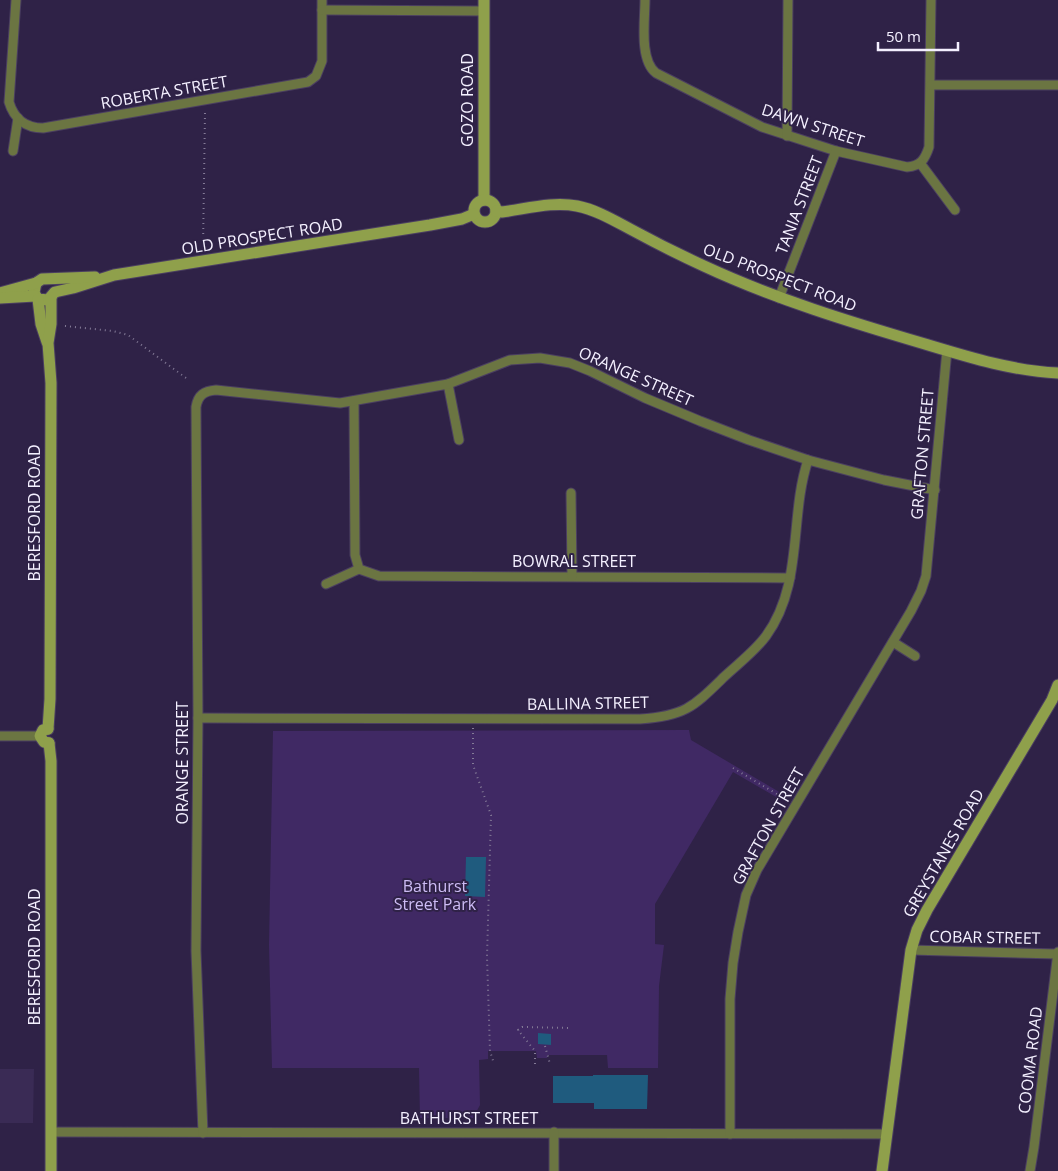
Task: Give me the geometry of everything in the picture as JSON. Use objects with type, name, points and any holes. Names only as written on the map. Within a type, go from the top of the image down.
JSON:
[{"type":"main road","name":"GOZO ROAD","points":[[484,6],[484,200]]},
{"type":"main road","points":[[484,200],[492,203],[496,211],[493,218],[487,221],[479,220],[474,214],[475,205],[484,200]]},
{"type":"main road","name":"OLD PROSPECT ROAD","points":[[496,211],[502,212],[563,204],[584,208],[603,215],[702,265],[779,298],[866,327],[947,350],[1013,367],[1058,373]]},
{"type":"main road","name":"OLD PROSPECT ROAD","points":[[53,295],[114,276],[430,225],[462,219],[474,214]]},
{"type":"main road","points":[[0,293],[36,283],[42,279],[114,276]]},
{"type":"main road","points":[[0,298],[37,298],[45,301],[53,295],[54,285],[49,280]]},
{"type":"main road","points":[[36,283],[33,290],[37,298],[41,324],[48,343]]},
{"type":"main road","name":"BERESFORD ROAD","points":[[51,1171],[50,761],[46,736],[50,699],[51,384],[48,343],[52,324],[53,295]]},
{"type":"main road","name":"GREYSTANES ROAD","points":[[882,1171],[911,950],[917,930],[1052,700],[1058,685]]},
{"type":"street","points":[[13,151],[18,118],[11,106],[9,96],[16,0]]},
{"type":"street","name":"ROBERTA STREET","points":[[18,118],[30,126],[43,128],[304,84],[319,79],[322,61],[322,0]]},
{"type":"street","name":"DAWN STREET","points":[[645,0],[645,69],[762,127],[787,136],[836,151],[897,166],[912,166],[920,163]]},
{"type":"street","points":[[787,136],[788,0]]},
{"type":"street","points":[[931,0],[929,147],[925,158],[920,163],[955,210]]},
{"type":"street","points":[[322,10],[484,6]]},
{"type":"street","points":[[931,85],[1058,86]]},
{"type":"street","name":"TANIA STREET","points":[[779,298],[836,151]]},
{"type":"street","name":"GRAFTON STREET","points":[[730,1134],[730,999],[733,964],[746,896],[757,870],[918,598],[926,576],[947,350]]},
{"type":"street","name":"ORANGE STREET","points":[[203,1133],[196,950],[198,718],[196,407],[200,392],[216,390],[329,403],[354,401],[448,384],[510,360],[540,358],[570,363],[700,421],[808,460],[884,480],[934,490]]},
{"type":"street","points":[[448,384],[459,440]]},
{"type":"street","points":[[326,584],[359,569],[355,556],[354,401]]},
{"type":"street","name":"BALLINA STREET","points":[[198,718],[640,719],[673,715],[699,700],[762,642],[780,613],[793,565],[803,475],[808,460]]},
{"type":"street","points":[[571,493],[572,576]]},
{"type":"street","name":"BOWRAL STREET","points":[[359,569],[379,576],[790,578]]},
{"type":"street","points":[[893,642],[915,656]]},
{"type":"street","points":[[0,736],[46,736]]},
{"type":"street","name":"COBAR STREET","points":[[911,950],[1058,953]]},
{"type":"street","name":"COOMA ROAD","points":[[1030,1171],[1058,953]]},
{"type":"street","name":"BATHURST STREET","points":[[51,1132],[887,1134]]},
{"type":"street","points":[[554,1132],[554,1171]]},
{"type":"path","points":[[203,249],[205,112]]},
{"type":"path","points":[[65,326],[113,331],[128,335],[186,378]]},
{"type":"path","points":[[474,718],[473,765],[491,816],[488,957],[490,1051],[494,1064]]},
{"type":"path","points":[[733,768],[787,800]]},
{"type":"path","points":[[535,1064],[535,1051],[518,1030],[522,1027],[572,1028]]},
{"type":"path","points":[[545,1046],[550,1064]]},
{"type":"shaded area","points":[[0,1069],[34,1069],[33,1123],[0,1123]]},
{"type":"green space","name":"Bathurst Street Park","points":[[689,730],[691,740],[786,796],[783,801],[733,772],[655,904],[655,944],[664,945],[659,986],[658,1068],[608,1068],[607,1055],[548,1055],[547,1058],[537,1058],[536,1051],[488,1051],[488,1059],[479,1060],[480,1105],[473,1118],[420,1118],[419,1068],[272,1068],[269,945],[273,731]]},
{"type":"building","points":[[466,857],[486,857],[485,897],[465,896]]},
{"type":"building","points":[[538,1033],[551,1034],[551,1045],[538,1044]]},
{"type":"building","points":[[648,1075],[647,1109],[594,1109],[594,1103],[553,1103],[553,1076]]}]
